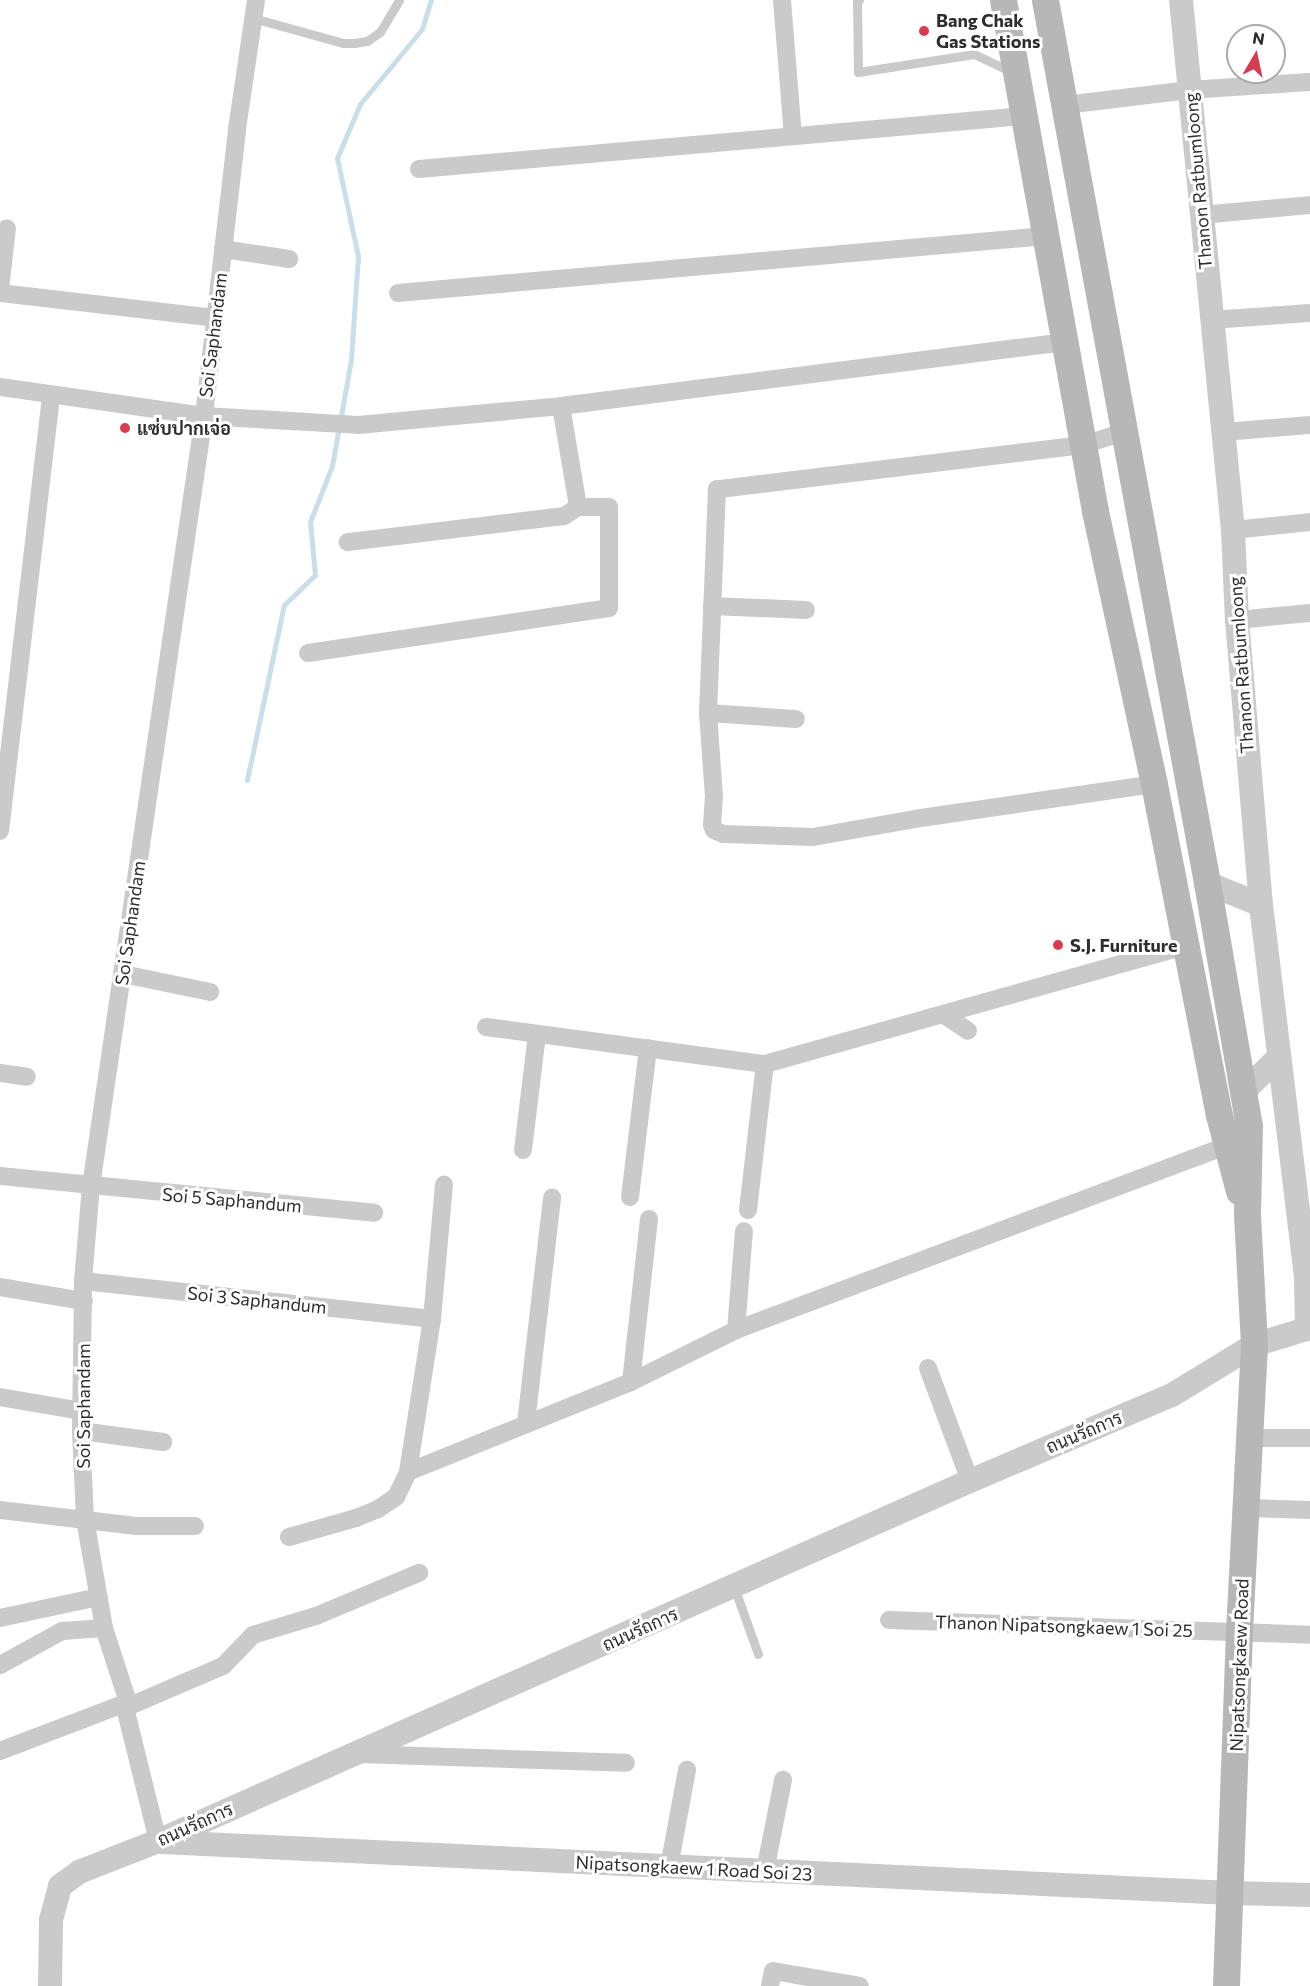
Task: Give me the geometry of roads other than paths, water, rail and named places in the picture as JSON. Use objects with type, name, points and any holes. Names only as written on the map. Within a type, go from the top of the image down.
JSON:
[{"type":"main road","points":[[1003,0],[1095,511],[1154,784],[1226,1146],[1246,1215]]},
{"type":"main road","points":[[1045,0],[1244,1091],[1249,1126],[1246,1215]]},
{"type":"main road","name":"Nipatsongkaew Road","points":[[1226,1986],[1239,1631],[1254,1345],[1246,1215]]},
{"type":"street","points":[[782,0],[793,136]]},
{"type":"street","name":"Thanon Ratbumloong","points":[[1181,0],[1210,320],[1233,530],[1237,620],[1261,905],[1306,1278],[1309,1328]]},
{"type":"street","name":"Soi Saphandam","points":[[158,1841],[126,1705],[104,1628],[85,1520],[81,1431],[83,1281],[91,1186],[204,416],[223,249],[255,9]]},
{"type":"street","points":[[1065,105],[1190,90],[1310,82]]},
{"type":"street","points":[[419,169],[1024,116]]},
{"type":"street","points":[[1201,215],[1310,205]]},
{"type":"street","points":[[7,228],[0,291],[215,318]]},
{"type":"street","points":[[398,293],[1046,236]]},
{"type":"street","points":[[223,249],[289,259]]},
{"type":"street","points":[[1210,320],[1310,313]]},
{"type":"street","points":[[0,387],[204,416],[358,426],[561,406],[1065,342]]},
{"type":"street","points":[[0,831],[4,767],[51,395]]},
{"type":"street","points":[[561,406],[578,507]]},
{"type":"street","points":[[1224,432],[1310,425]]},
{"type":"street","points":[[1124,432],[1083,445],[717,489],[708,713],[714,796],[712,825],[714,830],[723,834],[813,837],[921,818],[1154,784]]},
{"type":"street","points":[[308,653],[609,608],[609,507],[578,507],[564,516],[348,542]]},
{"type":"street","points":[[1233,530],[1310,522]]},
{"type":"street","points":[[712,606],[806,610]]},
{"type":"street","points":[[1237,620],[1310,613]]},
{"type":"street","points":[[708,713],[796,719]]},
{"type":"street","points":[[1207,883],[1261,905]]},
{"type":"street","points":[[486,1027],[765,1064],[1187,945]]},
{"type":"street","points":[[123,974],[210,992]]},
{"type":"street","points":[[943,1014],[968,1030]]},
{"type":"street","points":[[523,1150],[537,1034]]},
{"type":"street","points":[[630,1197],[648,1048]]},
{"type":"street","points":[[1244,1091],[1278,1058]]},
{"type":"street","points":[[748,1210],[765,1064]]},
{"type":"street","points":[[0,1074],[27,1077]]},
{"type":"street","points":[[408,1472],[631,1382],[736,1330],[1226,1146]]},
{"type":"street","name":"Soi 5 Saphandum","points":[[0,1176],[374,1213]]},
{"type":"street","points":[[290,1537],[337,1524],[378,1509],[396,1497],[408,1472],[432,1319],[444,1185]]},
{"type":"street","points":[[526,1423],[552,1197]]},
{"type":"street","points":[[631,1382],[650,1219]]},
{"type":"street","points":[[736,1330],[744,1231]]},
{"type":"street","name":"Soi 3 Saphandum","points":[[83,1281],[432,1319]]},
{"type":"street","points":[[0,1287],[84,1301]]},
{"type":"street","name":"ถนนรัถการ","points":[[50,1986],[51,1920],[60,1886],[79,1872],[158,1841],[352,1753],[734,1587],[970,1481],[1172,1395],[1254,1345],[1309,1328]]},
{"type":"street","points":[[928,1368],[970,1481]]},
{"type":"street","points":[[0,1397],[81,1411]]},
{"type":"street","points":[[81,1431],[163,1442]]},
{"type":"street","points":[[1249,1438],[1310,1438]]},
{"type":"street","points":[[1246,1508],[1310,1510]]},
{"type":"street","points":[[0,1510],[136,1526],[195,1526]]},
{"type":"street","points":[[0,1751],[126,1705],[223,1666],[253,1635],[316,1617],[419,1573]]},
{"type":"street","points":[[0,1618],[99,1597]]},
{"type":"street","name":"Thanon Nipatsongkaew 1 Soi 25","points":[[889,1620],[1310,1635]]},
{"type":"street","points":[[0,1665],[62,1631],[104,1628]]},
{"type":"street","points":[[352,1753],[626,1763]]},
{"type":"street","points":[[669,1867],[687,1770]]},
{"type":"street","points":[[765,1871],[783,1780]]},
{"type":"street","name":"Nipatsongkaew 1 Road Soi 23","points":[[158,1841],[669,1867],[1310,1895]]},
{"type":"street","points":[[770,1986],[773,1971],[860,1986]]},
{"type":"lane","points":[[255,9],[343,43],[354,43],[367,41],[380,32],[399,0]]},
{"type":"lane","points":[[859,0],[857,0],[858,72],[974,54],[1017,74]]},
{"type":"lane","points":[[734,1587],[758,1654]]},
{"type":"waterway","points":[[247,780],[284,605],[315,575],[310,522],[332,466],[351,359],[358,256],[337,158],[360,104],[422,29],[431,0]]},
{"type":"place","name":"Bang Chak Gas Stations","points":[[924,31]]},
{"type":"place","name":"แซ่บปากเจ่อ","points":[[125,428]]},
{"type":"place","name":"S.J. Furniture","points":[[1058,945]]}]
